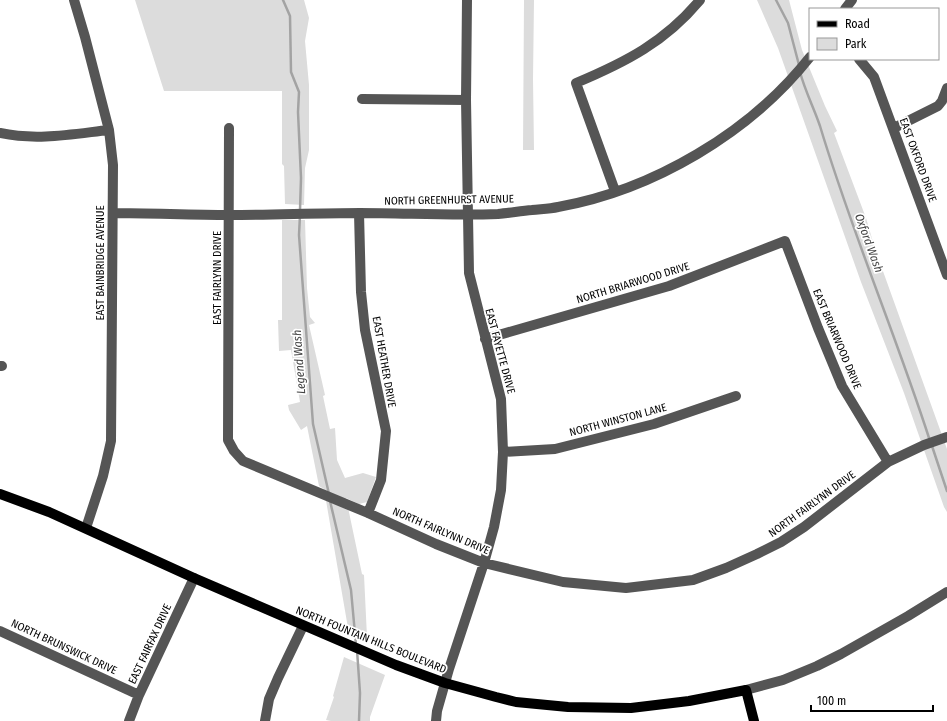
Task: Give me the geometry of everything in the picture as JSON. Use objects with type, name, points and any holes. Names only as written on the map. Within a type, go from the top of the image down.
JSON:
[{"type":"main road","name":"NORTH FOUNTAIN HILLS BOULEVARD","points":[[0,494],[49,512],[86,528],[194,578],[396,666],[445,683],[516,702],[568,707],[631,708],[689,701],[746,690]]},
{"type":"main road","points":[[746,690],[754,721]]},
{"type":"street","name":"EAST BAINBRIDGE AVENUE","points":[[74,0],[110,130],[113,165],[111,441],[103,476],[86,528]]},
{"type":"street","name":"EAST FAYETTE DRIVE","points":[[436,721],[445,683],[484,563],[494,527],[501,490],[503,452],[501,399],[469,273],[467,214],[466,0]]},
{"type":"street","points":[[615,191],[576,83],[612,68],[645,49],[687,16],[700,0]]},
{"type":"street","points":[[846,8],[852,0]]},
{"type":"street","name":"NORTH GREENHURST AVENUE","points":[[112,213],[229,215],[359,213],[500,214],[557,207],[593,199],[651,178],[712,145],[771,100],[809,58]]},
{"type":"street","name":"EAST OXFORD DRIVE","points":[[859,60],[874,77],[945,262],[947,274]]},
{"type":"street","points":[[894,128],[938,106],[942,101],[947,88]]},
{"type":"street","points":[[362,98],[466,100]]},
{"type":"street","name":"EAST FAIRLYNN DRIVE","points":[[227,429],[229,128]]},
{"type":"street","points":[[0,133],[14,136],[41,138],[110,130]]},
{"type":"street","name":"EAST HEATHER DRIVE","points":[[359,213],[361,292],[365,330],[386,431],[381,480],[368,513]]},
{"type":"street","name":"NORTH BRIARWOOD DRIVE","points":[[485,339],[669,286],[785,241]]},
{"type":"street","name":"EAST BRIARWOOD DRIVE","points":[[785,241],[842,386],[888,462]]},
{"type":"street","name":"NORTH WINSTON LANE","points":[[503,452],[555,449],[654,424],[736,396]]},
{"type":"street","name":"NORTH FAIRLYNN DRIVE","points":[[227,429],[228,440],[234,451],[243,461],[368,513],[436,544],[484,563],[563,582],[626,588],[693,580],[726,568],[782,542],[804,527],[888,462],[924,445],[947,437]]},
{"type":"street","name":"EAST FAIRFAX DRIVE","points":[[129,721],[139,695],[194,578]]},
{"type":"street","name":"NORTH FOUNTAIN HILLS BOULEVARD","points":[[746,690],[788,678],[817,666],[891,626],[947,592]]},
{"type":"street","points":[[265,721],[269,699],[303,626]]},
{"type":"street","name":"NORTH BRUNSWICK DRIVE","points":[[1,634],[139,695]]},
{"type":"green space","points":[[135,0],[304,0],[309,18],[305,41],[309,85],[309,150],[305,168],[304,205],[285,204],[284,166],[282,164],[282,91],[164,91]]},
{"type":"green space","points":[[524,0],[534,0],[534,150],[523,150]]},
{"type":"green space","points":[[757,0],[789,0],[802,50],[837,131],[834,133],[866,218],[875,249],[947,449],[947,512],[904,393],[861,282],[778,48]]},
{"type":"green space","points":[[282,220],[305,220],[307,288],[310,317],[315,323],[309,325],[325,395],[323,396],[330,429],[335,428],[337,460],[345,478],[363,473],[376,477],[367,502],[359,504],[346,498],[362,574],[364,575],[367,637],[348,628],[324,489],[319,486],[307,426],[301,430],[289,410],[288,405],[300,402],[291,350],[279,351],[278,320],[282,320]]},
{"type":"green space","points":[[344,657],[385,675],[370,717],[370,721],[326,720],[334,697],[333,696]]},
{"type":"waterway","name":"Legend Wash","points":[[283,0],[290,16],[291,72],[299,92],[298,112],[301,178],[300,210]]},
{"type":"waterway","name":"Oxford Wash","points":[[776,0],[788,23],[799,65]]},
{"type":"waterway","name":"Oxford Wash","points":[[800,72],[930,441]]},
{"type":"waterway","name":"Legend Wash","points":[[300,215],[299,235],[313,424],[329,494]]},
{"type":"waterway","name":"Oxford Wash","points":[[932,446],[947,491]]},
{"type":"waterway","name":"Legend Wash","points":[[330,501],[351,590],[356,645]]},
{"type":"waterway","name":"Legend Wash","points":[[357,650],[360,693],[359,721]]}]
